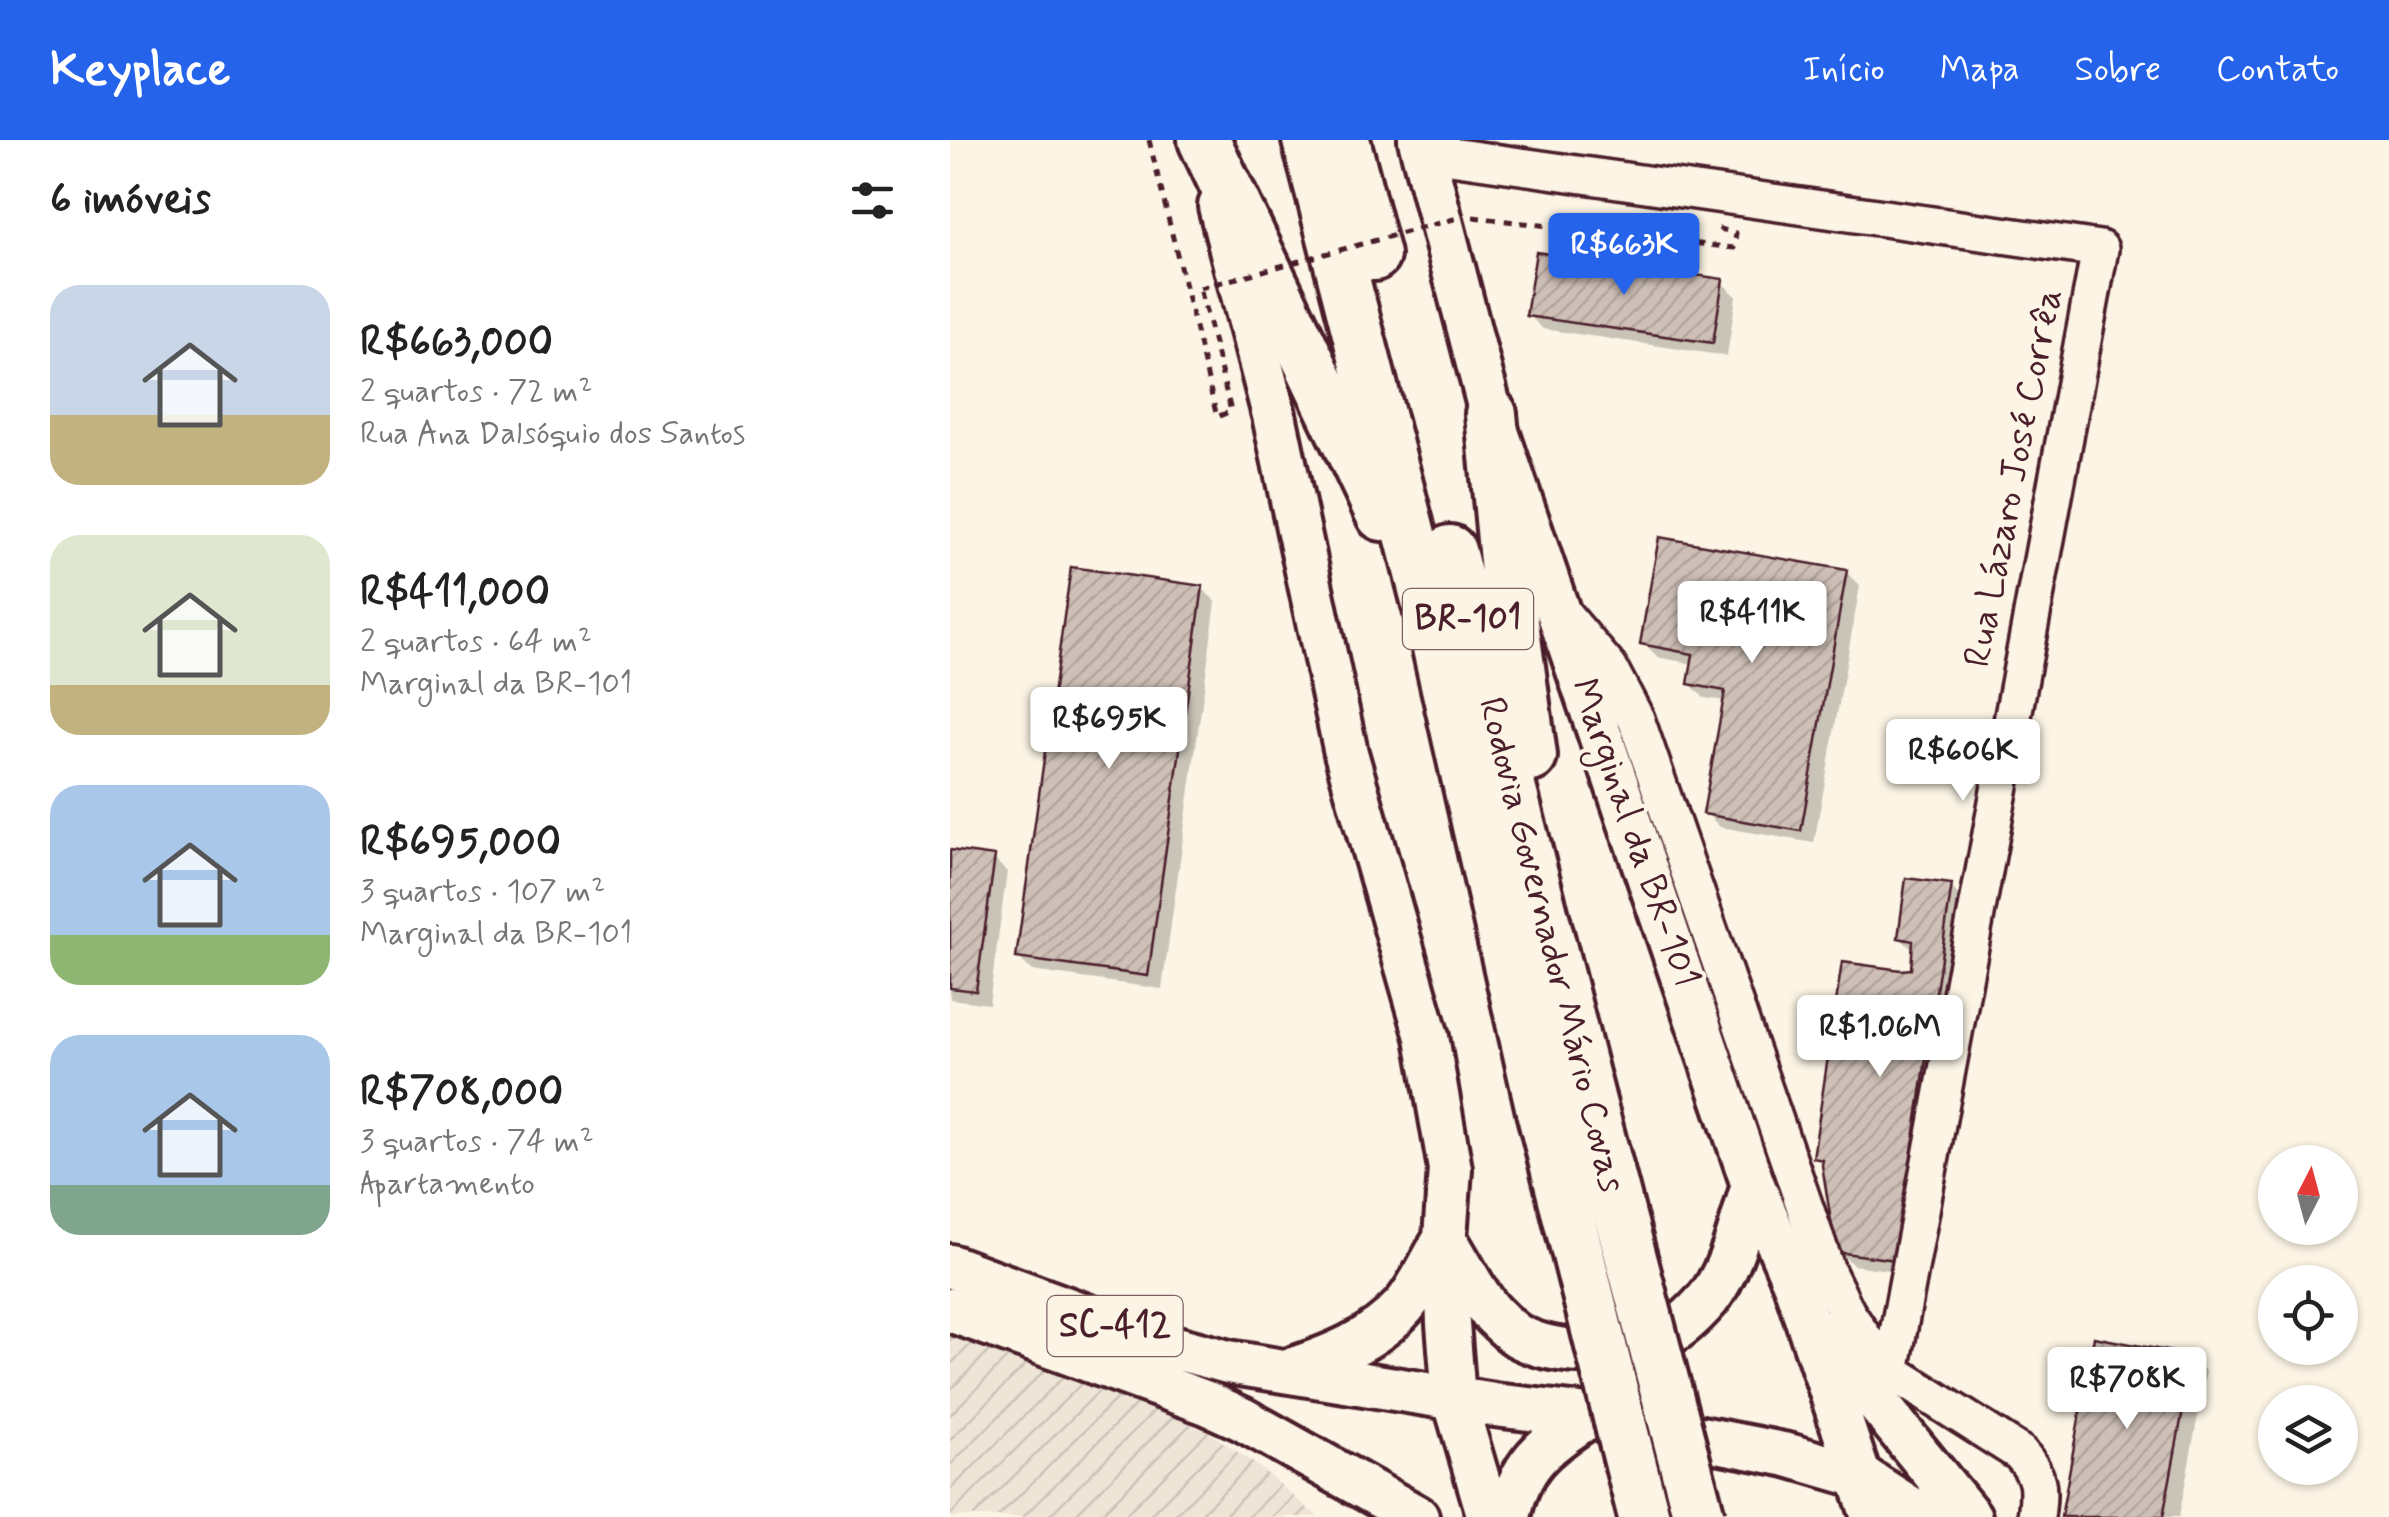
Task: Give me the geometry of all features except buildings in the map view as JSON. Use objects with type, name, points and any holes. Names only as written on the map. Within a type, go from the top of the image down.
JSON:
[{"type":"highway","points":[[1203,140],[1430,612]]},
{"type":"highway","name":"Rodovia Governador Mário Covas","points":[[1308,140],[1430,612],[1542,1111],[1644,1517]]},
{"type":"highway","name":"Rodovia Governador Mário Covas","points":[[1344,140],[1699,1517]]},
{"type":"highway","points":[[1491,414],[1506,571],[1560,978]]},
{"type":"main road","points":[[1203,140],[1274,414],[1346,753],[1426,1037],[1450,1169],[1445,1238],[1454,1398],[1489,1517]]},
{"type":"main road","name":"Marginal da BR-101","points":[[1421,146],[1491,414],[1753,1185],[1795,1284],[1873,1517]]},
{"type":"main road","points":[[1445,1238],[1491,1313],[1518,1336],[1587,1352],[1628,1348],[1663,1337],[1688,1320],[1710,1296],[1728,1264],[1753,1185]]},
{"type":"main road","points":[[1283,1372],[1328,1358],[1365,1339],[1405,1306],[1445,1238]]},
{"type":"main road","name":"SC-412","points":[[950,1266],[1182,1350],[1283,1372],[1454,1398]]},
{"type":"main road","points":[[1795,1284],[1860,1382],[1970,1517]]},
{"type":"main road","name":"SC-412","points":[[950,1310],[1175,1390],[1242,1419],[1417,1517]]},
{"type":"main road","points":[[1454,1398],[1589,1416],[1788,1455],[1860,1476],[1924,1517]]},
{"type":"main road","points":[[1509,1517],[1528,1464],[1589,1416]]},
{"type":"main road","points":[[1242,1419],[1356,1517]]},
{"type":"street","name":"Rua Lázaro José Corrêa","points":[[1421,146],[2100,249],[1891,1371]]},
{"type":"street","points":[[1557,606],[1609,668],[1636,719],[1828,1274],[1847,1314],[1891,1371],[2020,1452],[2034,1470],[2040,1492],[2036,1517]]},
{"type":"path","points":[[1149,140],[1217,417],[1231,411],[1200,288],[1465,216],[1734,248],[1736,233],[1700,223]]},
{"type":"shaded area","points":[[950,1326],[1207,1431],[1258,1466],[1318,1517],[950,1517]]}]
